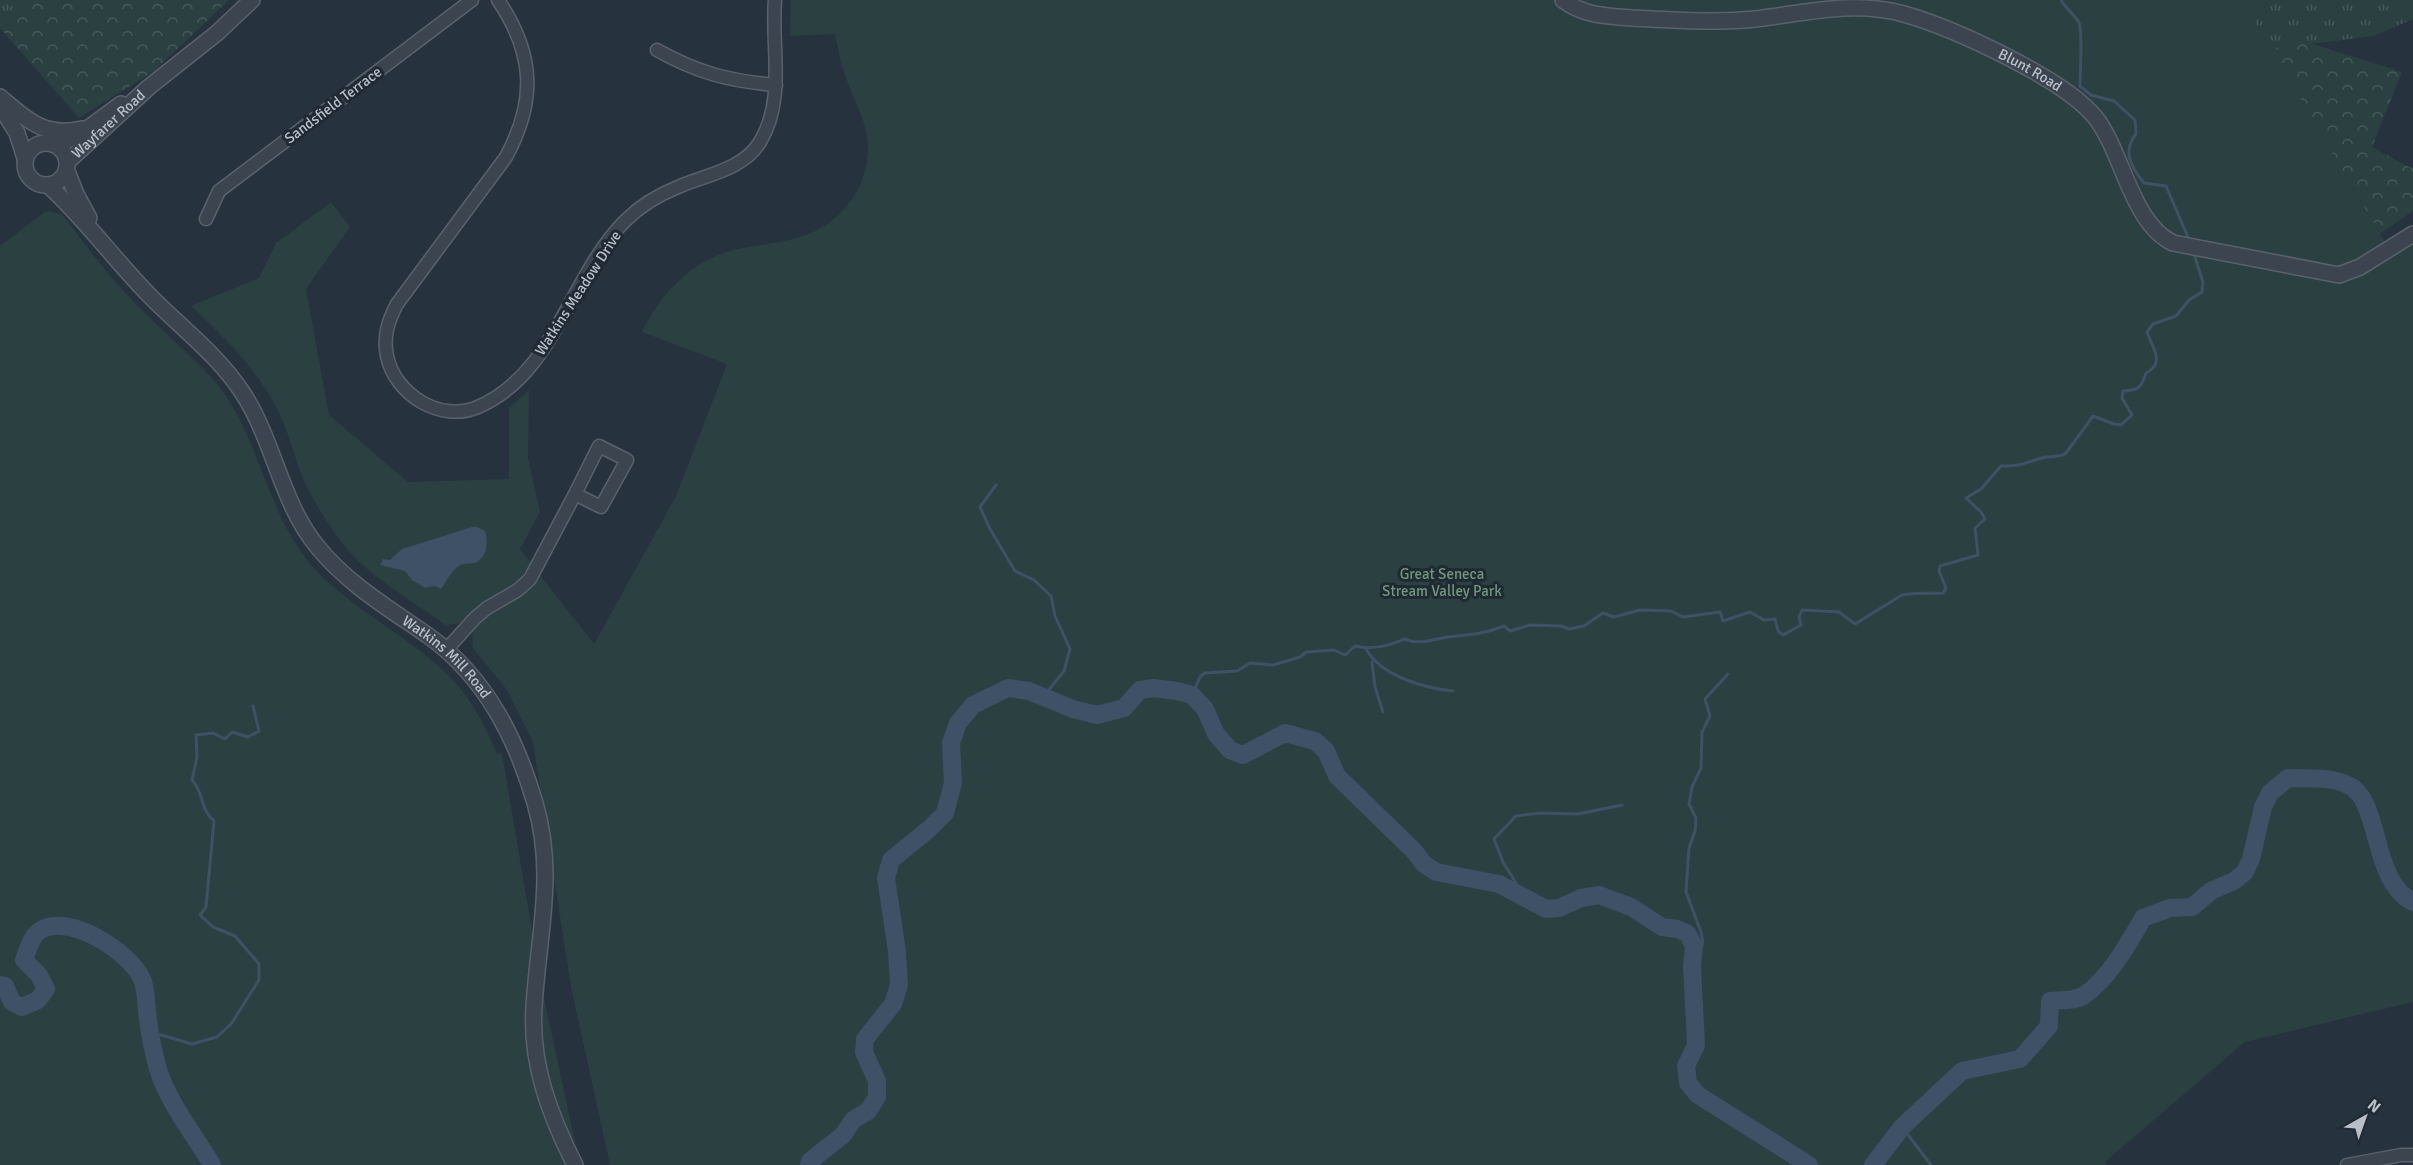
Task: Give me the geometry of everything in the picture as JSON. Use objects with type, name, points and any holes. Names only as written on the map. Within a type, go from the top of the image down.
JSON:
[{"type":"street","name":"Wayfarer Road","points":[[50,144],[73,139],[87,127],[149,87],[217,33],[252,0]]},
{"type":"street","name":"Sandsfield Terrace","points":[[206,219],[219,191],[472,0]]},
{"type":"street","name":"Watkins Meadow Drive","points":[[498,0],[513,21],[525,53],[529,88],[527,104],[516,139],[506,157],[397,304],[389,319],[386,333],[387,357],[396,379],[411,396],[432,408],[445,411],[464,411],[476,408],[494,399],[527,370],[554,333],[601,251],[624,223],[657,196],[727,169],[741,161],[759,143],[774,111],[775,0]]},
{"type":"street","name":"Blunt Road","points":[[1563,0],[1578,10],[1593,15],[1648,19],[1734,20],[1833,7],[1869,7],[1886,10],[1925,21],[1996,52],[2072,96],[2084,106],[2103,129],[2151,225],[2165,239],[2192,247],[2339,275],[2360,267],[2413,234]]},
{"type":"street","points":[[657,50],[684,65],[712,76],[738,82],[776,85]]},
{"type":"street","name":"Wayfarer Road","points":[[67,167],[149,87]]},
{"type":"street","points":[[0,97],[35,125],[54,132],[69,132],[87,127]]},
{"type":"street","points":[[0,97],[31,134],[66,155],[67,167],[60,181],[49,186],[35,183],[30,178],[26,172],[26,158],[16,133],[0,106]]},
{"type":"street","points":[[26,158],[34,147],[50,144]]},
{"type":"street","name":"Watkins Mill Road","points":[[67,167],[76,194],[104,243]]},
{"type":"street","name":"Watkins Mill Road","points":[[49,186],[104,243],[150,297],[226,370],[242,391],[263,432],[292,507],[322,553],[370,596],[446,650],[480,684],[502,720],[522,766],[542,827],[546,884],[533,1008],[536,1054],[546,1097],[575,1165]]},
{"type":"street","points":[[446,650],[475,618],[518,590],[530,579],[599,446],[627,460],[602,507],[575,494]]},
{"type":"street","points":[[2347,1165],[2413,1155]]},
{"type":"green space","points":[[0,0],[30,0],[8,26],[0,9]]},
{"type":"green space","points":[[30,0],[229,0],[154,71],[79,118],[0,28],[0,9],[8,26]]},
{"type":"green space","name":"Great Seneca Stream Valley Park","points":[[791,0],[2242,0],[2392,254],[2413,242],[2413,1002],[2245,1042],[2105,1162],[2107,1165],[610,1165],[571,987],[533,742],[507,690],[473,648],[472,630],[540,575],[594,644],[676,496],[727,364],[642,332],[649,319],[676,284],[699,265],[726,252],[809,234],[837,217],[857,191],[867,160],[867,135],[844,73],[835,34],[790,36]]},
{"type":"green space","points":[[2236,0],[2413,0],[2413,19],[2374,36],[2256,51]]},
{"type":"green space","points":[[2310,43],[2402,72],[2372,147],[2413,169],[2413,211],[2339,262],[2256,51]]},
{"type":"green space","points":[[331,202],[350,227],[306,289],[329,415],[408,482],[509,479],[509,408],[529,390],[528,458],[540,512],[520,549],[533,565],[512,587],[474,611],[462,623],[446,625],[375,575],[350,552],[329,524],[310,492],[284,424],[268,392],[238,353],[191,306],[259,278],[276,243]]},
{"type":"green space","points":[[46,211],[62,214],[126,294],[218,385],[249,438],[285,526],[297,547],[312,566],[343,595],[444,671],[475,709],[497,754],[502,753],[541,984],[580,1165],[0,1165],[0,246]]},
{"type":"water","points":[[472,527],[485,531],[487,543],[483,556],[477,562],[463,564],[456,568],[441,589],[435,586],[425,588],[412,580],[405,571],[380,565],[383,559],[390,560],[402,549]]},
{"type":"waterway","points":[[2061,0],[2078,20],[2080,27],[2080,86],[2091,95],[2114,101],[2135,120],[2136,134],[2129,153],[2132,165],[2144,183],[2166,186],[2190,242]]},
{"type":"waterway","points":[[1192,695],[1200,677],[1205,673],[1237,671],[1250,663],[1273,665],[1300,657],[1306,652],[1334,650],[1345,655],[1355,646],[1380,647],[1404,639],[1415,642],[1426,641],[1469,635],[1504,626],[1510,631],[1530,625],[1561,626],[1569,629],[1584,626],[1603,613],[1614,617],[1640,610],[1671,611],[1683,617],[1720,612],[1723,621],[1750,612],[1764,620],[1775,619],[1778,631],[1783,635],[1801,625],[1799,617],[1802,610],[1839,612],[1855,624],[1902,595],[1943,593],[1946,588],[1939,571],[1940,566],[1978,555],[1975,528],[1985,519],[1966,498],[1981,489],[2001,466],[2020,465],[2066,453],[2093,416],[2121,425],[2132,415],[2122,398],[2123,391],[2139,387],[2156,360],[2156,354],[2147,332],[2153,324],[2176,316],[2189,300],[2202,292],[2203,282],[2193,251]]},
{"type":"waterway","points":[[996,485],[980,507],[1015,571],[1034,580],[1051,596],[1055,616],[1070,649],[1064,671],[1043,697]]},
{"type":"waterway","points":[[1366,649],[1382,667],[1404,679],[1429,687],[1453,691]]},
{"type":"waterway","points":[[1372,662],[1375,687],[1383,712]]},
{"type":"waterway","points":[[1694,946],[1703,944],[1701,932],[1686,892],[1689,848],[1695,831],[1696,818],[1689,804],[1692,787],[1701,768],[1702,732],[1710,716],[1705,699],[1728,674]]},
{"type":"waterway","points":[[809,1165],[810,1161],[843,1135],[853,1120],[868,1111],[877,1097],[877,1081],[864,1052],[865,1039],[893,1004],[899,985],[897,951],[886,878],[891,860],[945,813],[953,783],[951,743],[958,723],[973,705],[1008,688],[1029,691],[1073,709],[1097,715],[1124,708],[1140,690],[1153,688],[1192,695],[1205,709],[1216,734],[1230,750],[1243,755],[1285,733],[1315,741],[1326,751],[1337,776],[1414,851],[1424,864],[1436,872],[1499,884],[1546,909],[1559,908],[1581,898],[1599,895],[1631,907],[1662,927],[1687,933],[1694,946],[1692,966],[1696,1045],[1686,1066],[1688,1083],[1698,1095],[1809,1165]]},
{"type":"waterway","points":[[151,1032],[192,1044],[217,1037],[231,1024],[259,980],[259,964],[235,936],[213,927],[200,915],[206,907],[214,821],[206,811],[199,790],[192,780],[197,757],[196,735],[213,733],[225,739],[232,732],[248,737],[259,731],[253,706]]},
{"type":"waterway","points":[[1873,1165],[1902,1127],[1962,1071],[2020,1059],[2049,1026],[2050,1001],[2076,999],[2101,981],[2143,918],[2170,908],[2192,907],[2211,891],[2234,881],[2245,872],[2251,859],[2263,807],[2270,793],[2288,778],[2334,780],[2348,785],[2359,793],[2372,823],[2389,877],[2399,891],[2413,902]]},
{"type":"waterway","points":[[1519,895],[1516,883],[1503,862],[1494,839],[1516,816],[1540,813],[1578,814],[1622,805]]},
{"type":"waterway","points":[[0,985],[5,986],[12,1002],[22,1007],[38,1000],[46,989],[39,975],[24,960],[35,935],[50,927],[64,926],[80,930],[96,937],[125,957],[142,979],[151,1040],[163,1082],[175,1107],[212,1165]]},
{"type":"waterway","points":[[1902,1127],[1931,1165]]}]
